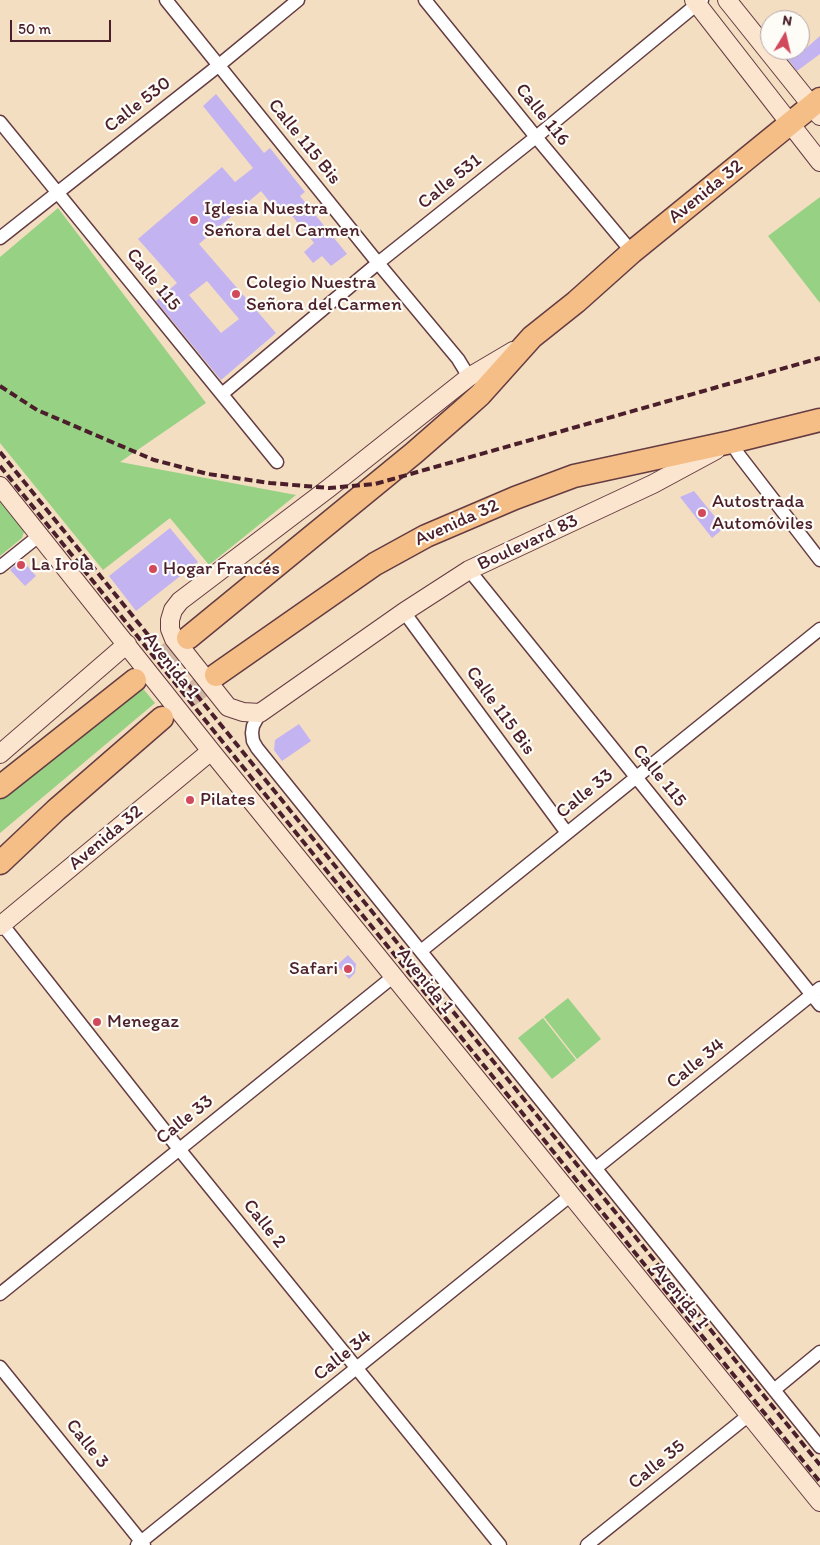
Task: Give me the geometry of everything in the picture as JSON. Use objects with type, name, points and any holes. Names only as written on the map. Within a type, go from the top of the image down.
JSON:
[{"type":"highway","name":"Avenida 32","points":[[188,638],[414,453],[480,395],[532,337],[576,302],[632,252],[790,123],[817,107]]},
{"type":"highway","name":"Boulevard 83","points":[[731,442],[820,420]]},
{"type":"highway","name":"Avenida 32","points":[[216,675],[375,564],[426,536],[515,498],[574,476],[731,442]]},
{"type":"highway","points":[[0,787],[135,680]]},
{"type":"highway","points":[[0,863],[39,825],[162,718]]},
{"type":"street","name":"Calle 115 Bis","points":[[166,0],[458,359],[469,377]]},
{"type":"street","name":"Calle 530","points":[[0,238],[218,66],[298,0]]},
{"type":"street","name":"Calle 116","points":[[425,0],[536,138],[632,252]]},
{"type":"street","points":[[727,0],[817,107]]},
{"type":"street","name":"Calle 531","points":[[222,394],[378,263],[536,138],[697,1]]},
{"type":"street","points":[[697,1],[820,162]]},
{"type":"street","name":"Calle 115","points":[[0,122],[277,462]]},
{"type":"street","name":"Avenida 32","points":[[170,620],[173,610],[180,601],[321,494],[469,377],[524,345]]},
{"type":"street","points":[[731,442],[820,560]]},
{"type":"street","name":"Boulevard 83","points":[[260,713],[404,612],[468,570],[653,484],[731,442]]},
{"type":"street","name":"Avenida 1","points":[[0,486],[211,751],[820,1502]]},
{"type":"street","points":[[0,567],[40,535]]},
{"type":"street","name":"Calle 115","points":[[468,570],[817,996]]},
{"type":"street","name":"Calle 115 Bis","points":[[404,612],[567,833]]},
{"type":"street","name":"Avenida 1","points":[[170,620],[170,629],[174,639],[223,702],[236,710],[260,713],[253,726],[252,734],[257,748],[820,1447]]},
{"type":"street","name":"Calle 33","points":[[421,952],[820,629]]},
{"type":"street","points":[[0,754],[127,644]]},
{"type":"street","name":"Avenida 32","points":[[1,925],[211,751]]},
{"type":"street","name":"Calle 2","points":[[1,925],[179,1149],[500,1545]]},
{"type":"street","name":"Calle 33","points":[[0,1294],[394,976]]},
{"type":"street","name":"Calle 34","points":[[596,1168],[817,996]]},
{"type":"street","name":"Calle 34","points":[[141,1544],[572,1195]]},
{"type":"street","points":[[774,1390],[820,1352]]},
{"type":"street","name":"Calle 3","points":[[0,1367],[141,1544]]},
{"type":"street","name":"Calle 35","points":[[587,1545],[749,1414]]},
{"type":"green space","points":[[820,197],[820,303],[768,236]]},
{"type":"green space","points":[[58,208],[206,403],[120,462],[296,495],[209,565],[170,518],[103,570],[0,443],[0,257]]},
{"type":"green space","points":[[0,495],[23,524],[24,532],[22,538],[0,556]]},
{"type":"green space","points":[[140,685],[155,703],[0,833],[0,797]]},
{"type":"green space","points":[[568,998],[601,1039],[577,1059],[544,1017]]},
{"type":"green space","points":[[543,1018],[576,1060],[552,1079],[518,1038]]},
{"type":"building","points":[[820,36],[820,54],[797,71],[789,60],[810,60],[810,45]]},
{"type":"building","points":[[216,94],[264,153],[270,148],[305,192],[300,196],[347,254],[331,266],[322,256],[313,263],[304,252],[314,243],[285,207],[278,212],[261,191],[199,244],[276,333],[221,380],[156,301],[177,283],[138,239],[222,167],[235,182],[253,168],[203,106]],"holes":[[[207,281],[239,319],[221,333],[189,295]]]},
{"type":"building","name":"Autostrada Automóviles","points":[[694,491],[724,528],[712,538],[680,497]]},
{"type":"building","name":"Hogar Francés","points":[[170,528],[198,562],[136,611],[109,576]]},
{"type":"building","points":[[20,561],[24,562],[36,576],[25,586],[10,570]]},
{"type":"building","points":[[299,724],[311,741],[282,761],[274,750],[275,740]]},
{"type":"building","name":"Safari","points":[[348,955],[356,964],[355,973],[349,979],[337,965]]},
{"type":"tunnel","points":[[135,680],[188,638]]},
{"type":"tunnel","points":[[162,718],[216,675]]},
{"type":"railway","points":[[0,386],[37,410],[154,460],[208,474],[270,483],[329,488],[375,484],[820,358]]},
{"type":"railway","points":[[0,452],[820,1465]]},
{"type":"railway","points":[[0,466],[820,1482]]},
{"type":"place","name":"Iglesia Nuestra Señora del Carmen","points":[[194,220]]},
{"type":"place","name":"Colegio Nuestra Señora del Carmen","points":[[236,294]]},
{"type":"place","name":"Autostrada Automóviles","points":[[702,513]]},
{"type":"place","name":"La Irola","points":[[21,565]]},
{"type":"place","name":"Hogar Francés","points":[[153,569]]},
{"type":"place","name":"Pilates","points":[[190,800]]},
{"type":"place","name":"Safari","points":[[348,969]]},
{"type":"place","name":"Menegaz","points":[[97,1022]]}]
